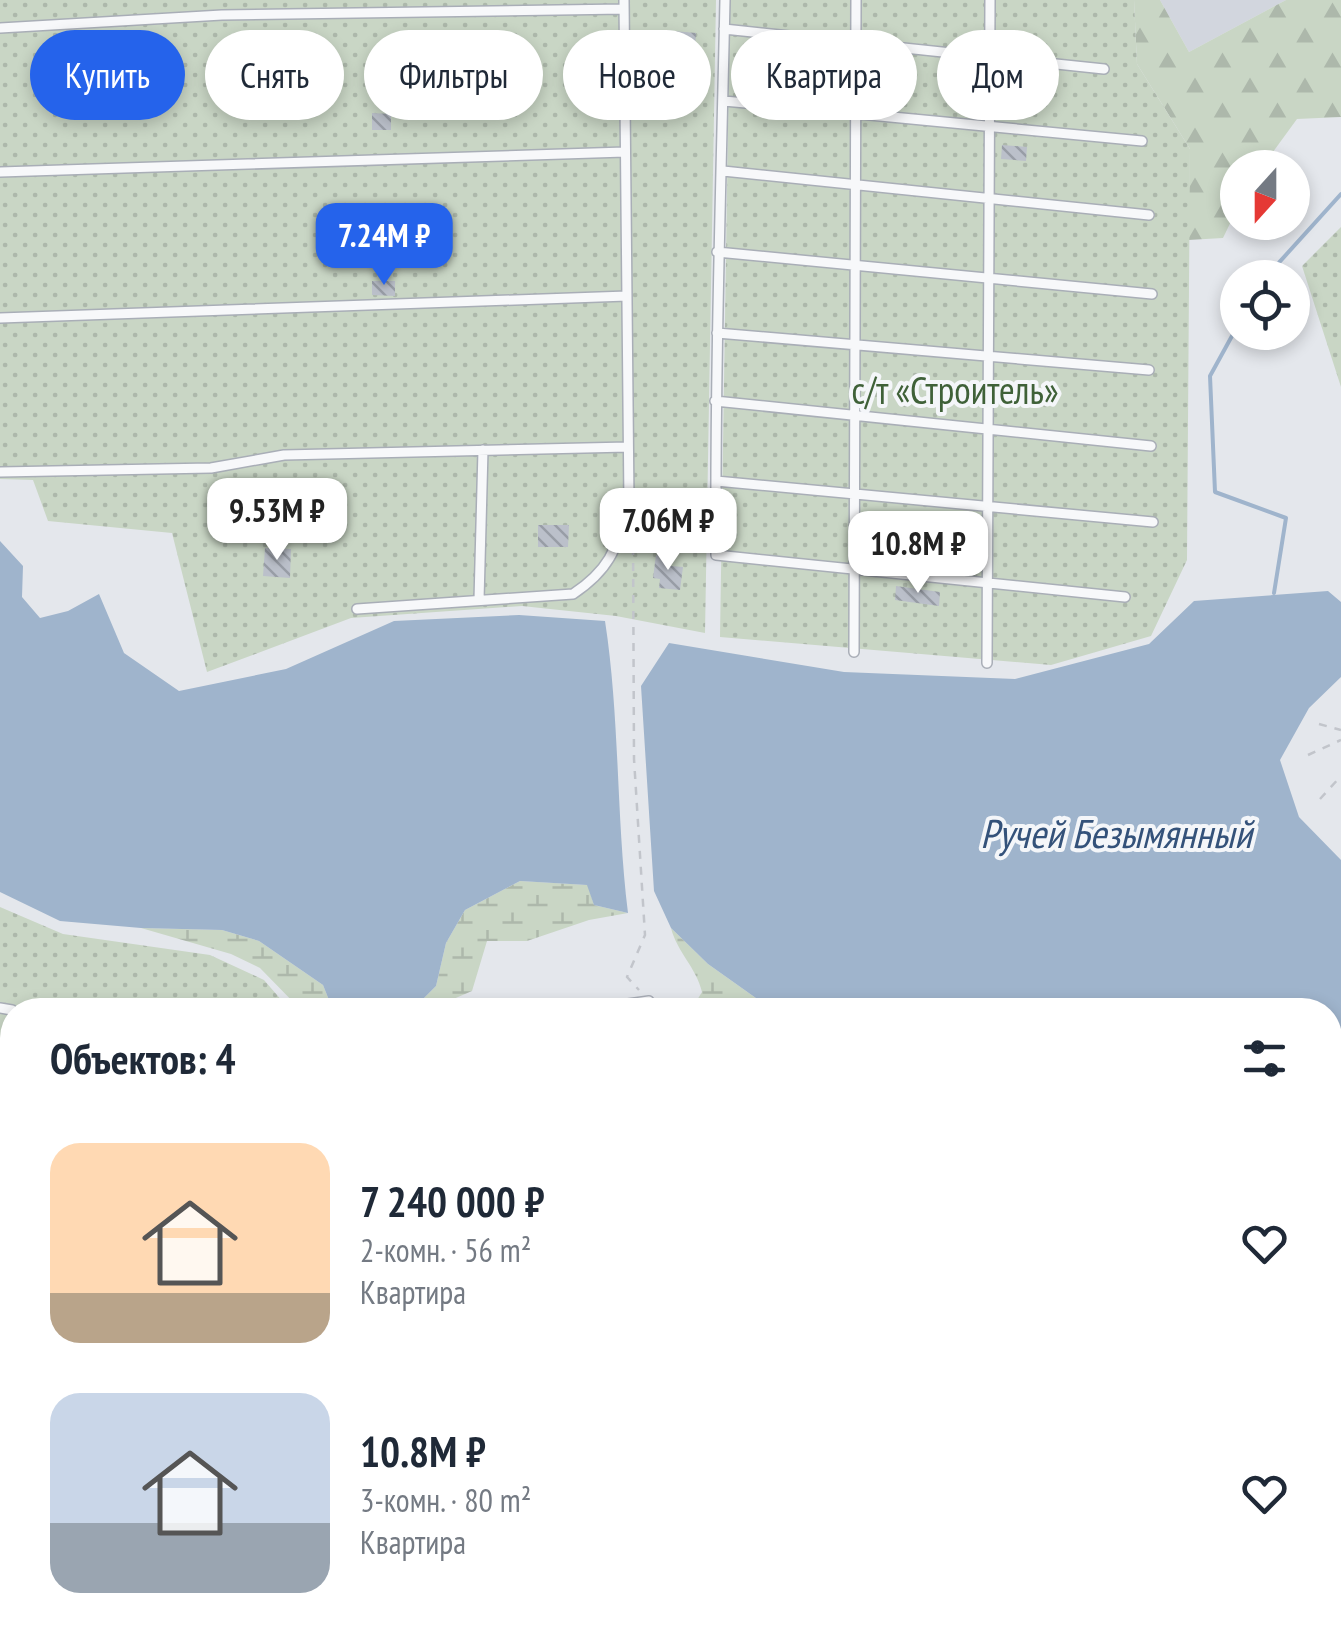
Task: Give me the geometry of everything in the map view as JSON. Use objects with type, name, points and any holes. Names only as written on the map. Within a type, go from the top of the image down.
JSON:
[{"type":"lane","points":[[725,0],[724,172],[715,401],[716,555],[1125,597]]},
{"type":"lane","points":[[856,0],[856,30]]},
{"type":"lane","points":[[990,0],[990,30]]},
{"type":"lane","points":[[0,28],[222,14],[624,4],[629,503],[614,551],[600,576],[573,594],[357,609]]},
{"type":"lane","points":[[724,29],[733,30]]},
{"type":"lane","points":[[1059,64],[1104,69]]},
{"type":"lane","points":[[724,101],[731,102]]},
{"type":"lane","points":[[854,652],[856,120]]},
{"type":"lane","points":[[917,120],[1142,142]]},
{"type":"lane","points":[[988,663],[990,120]]},
{"type":"lane","points":[[0,172],[625,152]]},
{"type":"lane","points":[[724,172],[1149,215]]},
{"type":"lane","points":[[718,252],[1152,294]]},
{"type":"lane","points":[[0,318],[627,296]]},
{"type":"lane","points":[[717,333],[1149,370]]},
{"type":"lane","points":[[715,401],[1151,446]]},
{"type":"lane","points":[[0,472],[210,468],[284,455],[628,447]]},
{"type":"lane","points":[[479,600],[483,450]]},
{"type":"lane","points":[[716,481],[1153,522]]},
{"type":"path","points":[[635,647],[634,759],[646,935],[627,977],[643,998]]},
{"type":"path","points":[[1319,724],[1341,730]]},
{"type":"path","points":[[1308,755],[1341,740]]},
{"type":"path","points":[[1320,799],[1341,776]]},
{"type":"shaded area","points":[[1160,0],[1286,0],[1189,52]]},
{"type":"green space","points":[[0,0],[716,0],[705,633],[616,616],[522,606],[351,618],[207,672],[172,533],[48,521],[33,480],[0,479]]},
{"type":"green space","name":"с/т «Строитель»","points":[[730,0],[1134,0],[1137,64],[1190,149],[1187,560],[1151,636],[1051,665],[720,637]]},
{"type":"green space","points":[[1134,0],[1160,0],[1189,52],[1286,0],[1341,0],[1341,117],[1297,119],[1274,150],[1220,150],[1220,238],[1188,240],[1190,149],[1137,64]]},
{"type":"green space","points":[[1341,227],[1341,387],[1310,291],[1308,260]]},
{"type":"green space","points":[[520,881],[588,885],[594,905],[628,913],[589,920],[527,941],[487,941],[472,991],[456,998],[424,998],[436,986],[446,943],[465,910]]},
{"type":"green space","points":[[0,907],[63,934],[210,955],[264,980],[280,998],[0,998]]},
{"type":"green space","points":[[141,928],[222,930],[259,941],[323,985],[328,998],[289,998],[260,968],[231,954]]},
{"type":"green space","points":[[671,928],[708,964],[756,998],[698,998],[702,992]]},
{"type":"water","points":[[0,541],[23,566],[22,597],[40,618],[68,611],[99,594],[124,653],[179,691],[286,669],[394,621],[519,615],[605,621],[628,913],[594,905],[587,885],[520,881],[465,910],[446,943],[436,986],[424,998],[328,998],[323,985],[259,941],[222,930],[60,921],[0,892]]},
{"type":"water","name":"Ручей Безымянный","points":[[1328,591],[1341,602],[1341,677],[1309,708],[1280,760],[1299,817],[1341,860],[1341,998],[756,998],[708,964],[671,928],[654,891],[641,686],[669,643],[844,672],[1015,679],[1149,644],[1194,601]]},
{"type":"building","points":[[372,120],[391,120],[391,130],[372,130]]},
{"type":"building","points":[[1002,145],[1027,147],[1026,161],[1001,159]]},
{"type":"building","points":[[372,281],[395,281],[395,296],[372,295]]},
{"type":"building","points":[[288,514],[314,515],[313,530],[287,528]]},
{"type":"building","points":[[538,525],[569,525],[568,547],[538,547]]},
{"type":"building","points":[[265,548],[291,549],[290,578],[263,576]]},
{"type":"building","points":[[656,555],[672,557],[671,566],[683,567],[680,590],[659,588],[660,579],[653,578]]},
{"type":"building","points":[[896,586],[940,592],[939,606],[895,600]]},
{"type":"waterway","points":[[1281,260],[1341,194]]},
{"type":"waterway","points":[[1224,350],[1210,376],[1215,492],[1286,518],[1274,593]]}]
